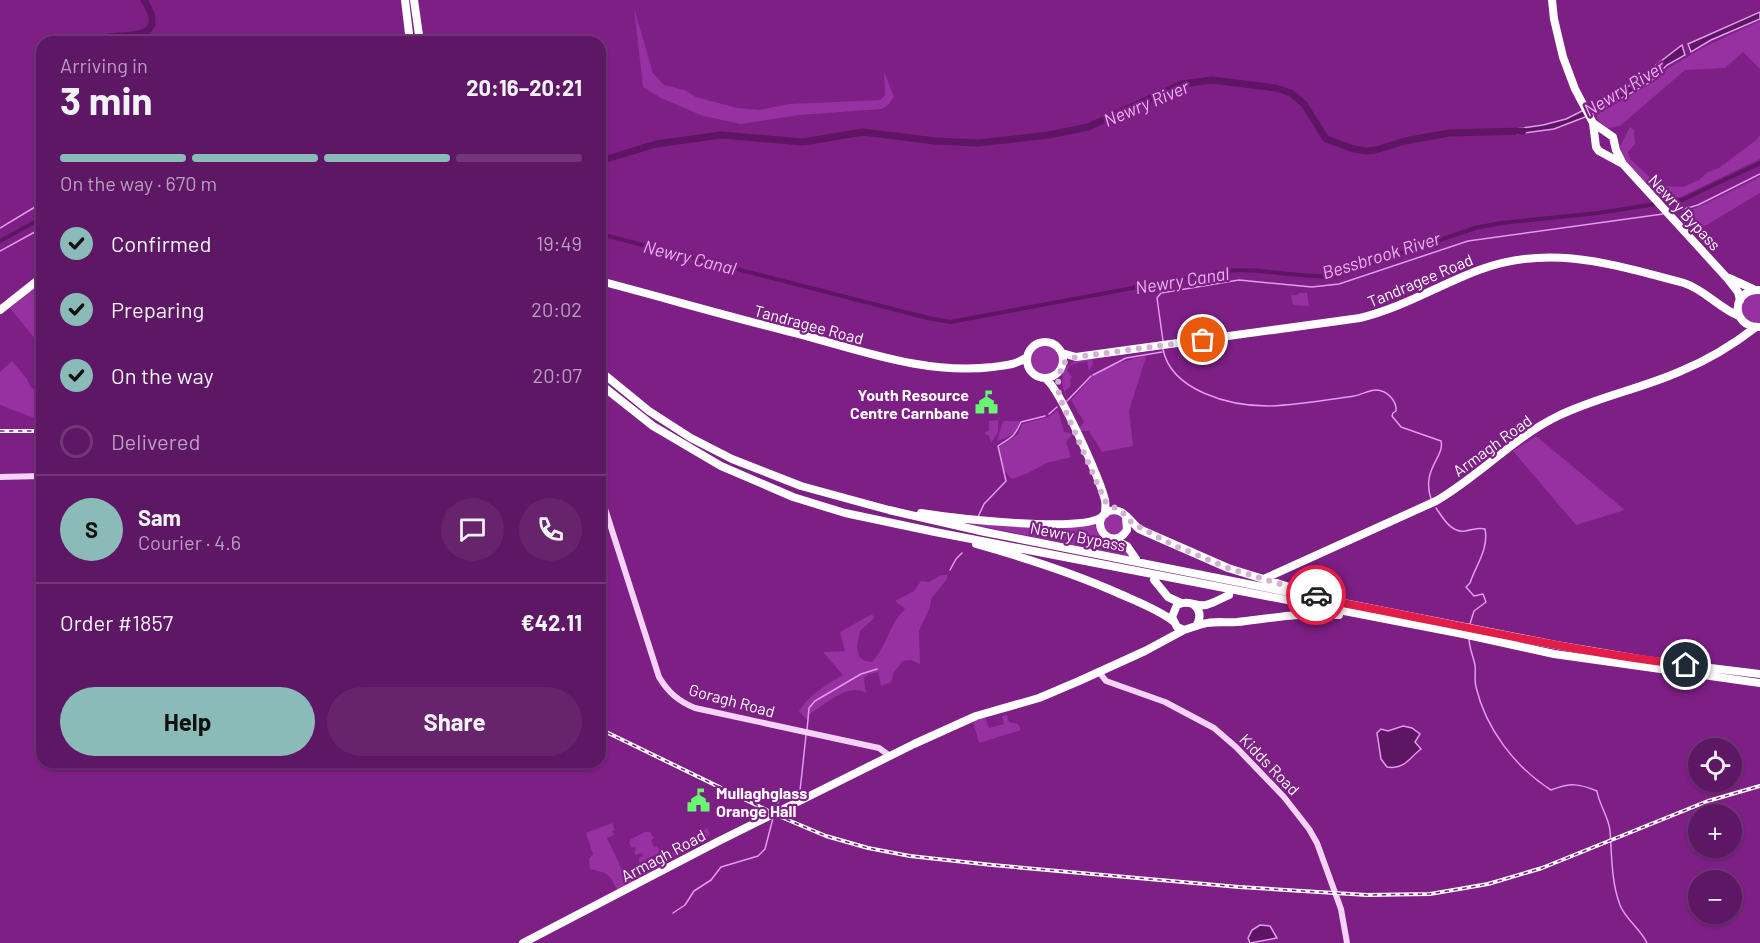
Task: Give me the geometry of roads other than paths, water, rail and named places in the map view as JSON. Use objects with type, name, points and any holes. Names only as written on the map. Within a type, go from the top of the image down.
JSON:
[{"type":"highway","points":[[405,0],[409,36]]},
{"type":"highway","points":[[414,0],[419,36]]},
{"type":"highway","points":[[1552,0],[1563,57],[1592,121],[1596,147],[1623,164]]},
{"type":"highway","points":[[1592,121],[1613,138],[1614,146],[1623,164]]},
{"type":"highway","points":[[1596,139],[1600,134],[1606,133]]},
{"type":"highway","points":[[1605,153],[1611,151],[1614,146]]},
{"type":"highway","name":"Newry Bypass","points":[[1623,164],[1727,278]]},
{"type":"highway","name":"Tandragee Road","points":[[1063,363],[1076,357],[1358,319],[1393,308],[1480,269],[1510,261],[1539,257],[1567,257],[1600,261],[1684,283],[1695,287],[1748,325],[1758,327]]},
{"type":"highway","points":[[1727,278],[1758,290]]},
{"type":"highway","points":[[1727,278],[1738,292],[1740,332],[1736,340]]},
{"type":"highway","points":[[0,310],[36,282]]},
{"type":"highway","name":"Tandragee Road","points":[[606,283],[733,318],[912,363],[962,368],[1015,364],[1027,357]]},
{"type":"highway","points":[[1728,310],[1738,303],[1744,294],[1758,290]]},
{"type":"highway","name":"Armagh Road","points":[[1266,578],[1436,501],[1532,430],[1557,417],[1681,372],[1758,327]]},
{"type":"highway","points":[[1031,372],[1027,357],[1033,346],[1042,342],[1057,346],[1062,353],[1063,363],[1057,384],[1059,396]]},
{"type":"highway","name":"Tandragee Road","points":[[1062,353],[1076,357]]},
{"type":"highway","points":[[1015,364],[1046,379],[1060,371]]},
{"type":"highway","name":"Newry Bypass","points":[[606,376],[649,411],[691,438],[732,459],[791,482],[867,504],[985,532],[1332,601],[1450,627],[1524,647],[1579,658],[1760,683]]},
{"type":"highway","points":[[1046,379],[1059,396],[1105,501],[1139,529],[1207,560],[1247,575],[1332,601]]},
{"type":"highway","name":"Newry Bypass","points":[[606,389],[653,426],[696,453],[745,478],[818,505],[935,532],[1373,617],[1525,638],[1608,655],[1760,674]]},
{"type":"highway","points":[[1105,501],[1100,522],[1102,531],[1127,546],[1136,559]]},
{"type":"highway","points":[[867,504],[944,516],[1028,523],[1089,523],[1116,510]]},
{"type":"highway","points":[[1126,517],[1127,546]]},
{"type":"highway","points":[[1113,539],[1122,537],[1128,530]]},
{"type":"highway","points":[[935,532],[1067,572],[1143,604],[1173,619],[1185,630],[1207,622],[1239,622],[1305,613],[1373,617]]},
{"type":"highway","points":[[1154,580],[1168,597],[1181,603],[1207,605],[1229,595]]},
{"type":"highway","points":[[1168,597],[1173,619]]},
{"type":"highway","points":[[1167,638],[1181,603]]},
{"type":"highway","points":[[1194,605],[1200,612],[1200,617]]},
{"type":"highway","points":[[1196,626],[1207,605]]},
{"type":"highway","name":"Armagh Road","points":[[523,943],[764,818],[914,744],[976,716],[1042,697],[1158,645],[1185,630]]},
{"type":"street","points":[[0,477],[36,476]]},
{"type":"street","name":"Goragh Road","points":[[606,512],[656,667],[667,690],[684,704],[694,708],[879,748],[890,756]]},
{"type":"street","name":"Kidds Road","points":[[1099,672],[1106,681],[1165,702],[1214,728],[1236,747],[1284,797],[1317,843],[1341,909],[1347,943]]},
{"type":"waterway","name":"Newry River","points":[[120,36],[147,31],[152,25],[151,15],[144,0]]},
{"type":"waterway","name":"Newry River","points":[[606,159],[656,144],[721,135],[803,142],[863,132],[935,141],[978,143],[1049,135],[1088,127],[1182,84],[1212,80],[1276,88],[1291,93],[1304,104],[1326,139],[1366,151],[1449,133],[1523,131]]},
{"type":"waterway","name":"Newry Canal","points":[[606,236],[950,322],[1224,271],[1335,276],[1475,228],[1682,200],[1760,163]]},
{"type":"waterway","name":"Bessbrook River","points":[[1670,213],[1698,205],[1760,174]]},
{"type":"waterway","points":[[0,228],[36,207]]},
{"type":"waterway","name":"Bessbrook River","points":[[1163,341],[1157,298],[1161,293],[1239,280],[1312,287],[1339,284],[1468,241],[1663,214]]},
{"type":"waterway","name":"Newry Canal","points":[[0,241],[36,221]]},
{"type":"waterway","points":[[0,251],[36,231]]},
{"type":"waterway","name":"Bessbrook River","points":[[1163,349],[1168,364],[1177,376],[1204,393],[1237,403],[1268,406],[1354,396],[1373,390],[1384,392],[1395,404],[1396,411],[1392,416],[1401,427],[1441,441],[1440,453],[1429,480],[1431,499]]},
{"type":"waterway","points":[[1093,375],[1126,358],[1162,352]]},
{"type":"waterway","points":[[1067,401],[1091,376]]},
{"type":"waterway","points":[[1049,414],[1057,407]]},
{"type":"waterway","points":[[978,517],[984,504],[1006,481],[998,446],[1014,434],[1021,422],[1045,416]]},
{"type":"waterway","name":"Bessbrook River","points":[[1436,508],[1448,524],[1456,530],[1485,529],[1484,550],[1470,583],[1466,587],[1474,596],[1483,594],[1486,602],[1474,611],[1470,624]]},
{"type":"waterway","points":[[950,570],[962,553]]},
{"type":"waterway","name":"Bessbrook River","points":[[1469,638],[1475,665],[1475,684],[1481,703],[1495,732],[1514,758],[1551,790],[1574,785],[1597,791],[1609,826],[1613,878],[1617,896],[1625,915],[1647,943]]},
{"type":"waterway","points":[[807,730],[809,708],[815,701],[861,674],[877,669]]},
{"type":"waterway","points":[[774,811],[780,799],[800,791],[806,735]]},
{"type":"waterway","points":[[673,913],[685,905],[694,891],[711,880],[721,867],[758,856],[765,849],[773,818]]},
{"type":"railway","points":[[0,431],[36,431]]},
{"type":"railway","points":[[606,732],[781,817],[826,836],[868,848],[910,856],[992,865],[1239,887],[1367,895],[1430,894],[1488,884],[1542,868],[1708,801],[1760,786]]},
{"type":"place","name":"Youth Resource Centre Carnbane","points":[[987,403]]},
{"type":"place","name":"Mullaghglass Orange Hall","points":[[698,801]]}]
